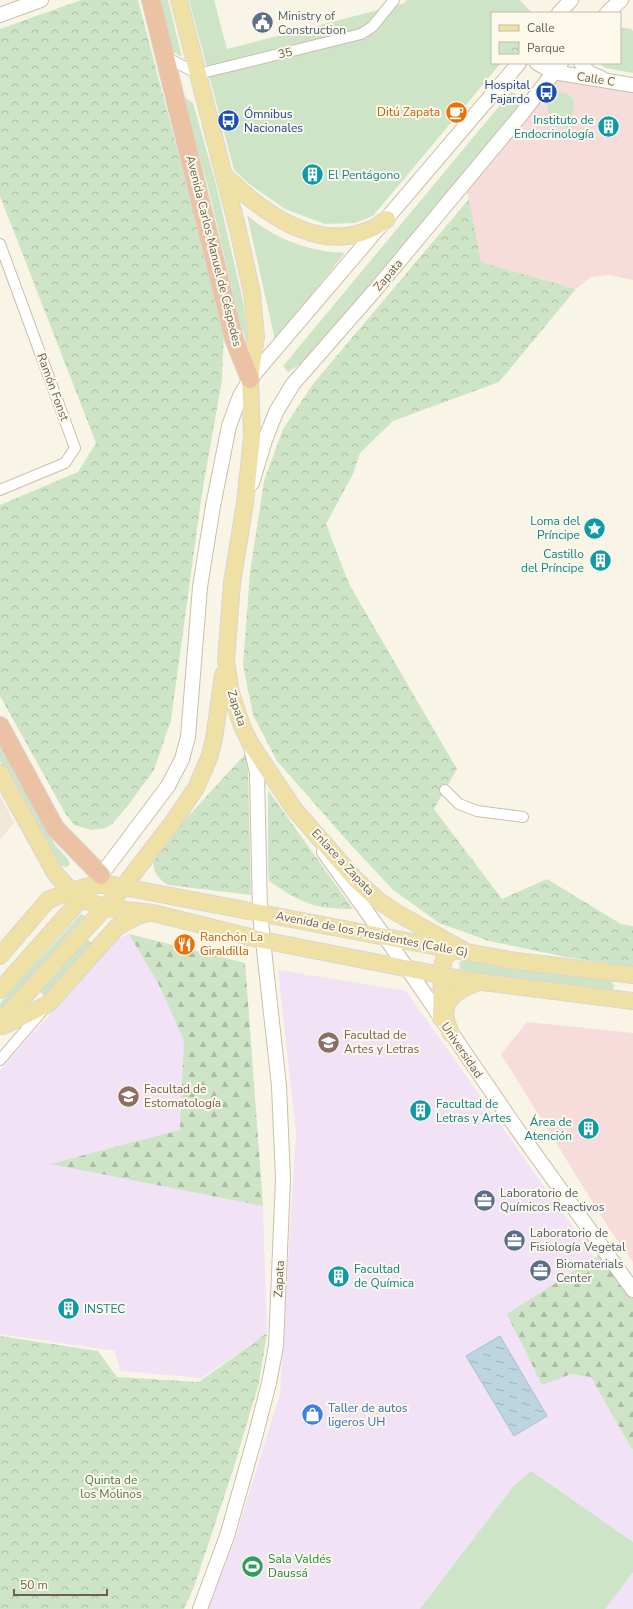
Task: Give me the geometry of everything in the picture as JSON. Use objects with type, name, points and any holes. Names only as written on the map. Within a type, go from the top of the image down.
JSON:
[{"type":"highway","name":"Avenida Carlos Manuel de Céspedes","points":[[151,0],[234,339],[250,379]]},
{"type":"highway","points":[[0,726],[55,828],[110,884]]},
{"type":"main road","points":[[0,16],[41,0]]},
{"type":"main road","name":"Avenida Carlos Manuel de Céspedes","points":[[179,0],[252,293],[256,337],[250,379]]},
{"type":"main road","points":[[560,12],[571,0]]},
{"type":"main road","points":[[608,12],[621,0]]},
{"type":"main road","points":[[0,1023],[105,908],[110,884],[168,786],[182,759],[188,737],[200,587],[213,506],[229,426],[240,396],[250,379],[518,64]]},
{"type":"main road","name":"Calle C","points":[[542,64],[605,80],[633,85]]},
{"type":"main road","points":[[583,64],[590,73],[605,80]]},
{"type":"main road","name":"Zapata","points":[[245,503],[265,440],[276,412],[293,384],[520,116],[557,67]]},
{"type":"main road","points":[[224,176],[273,214],[291,225],[313,232],[336,236],[352,235],[372,229],[386,219]]},
{"type":"main road","name":"Zapata","points":[[200,1609],[227,1536],[269,1383],[276,1346],[283,1179],[279,1086],[260,913],[257,773],[250,743],[242,726],[231,693],[226,660],[232,583],[245,503],[252,437],[250,379]]},
{"type":"main road","points":[[48,900],[110,884],[140,865],[182,809],[201,778],[214,739],[226,660]]},
{"type":"main road","name":"Enlace a Zapata","points":[[250,743],[294,809],[356,880],[379,901],[459,951]]},
{"type":"main road","points":[[0,773],[55,873],[76,894],[105,908],[153,913],[262,940],[478,982],[628,1000],[630,975]]},
{"type":"main road","name":"Universidad","points":[[294,809],[383,937],[407,968],[517,1129],[633,1290]]},
{"type":"main road","points":[[0,954],[48,900],[51,876],[48,860]]},
{"type":"main road","points":[[110,884],[121,874],[140,865]]},
{"type":"main road","points":[[110,884],[137,904],[153,913]]},
{"type":"main road","name":"Avenida de los Presidentes (Calle G)","points":[[110,884],[383,937],[516,961],[630,975]]},
{"type":"main road","points":[[0,990],[76,894]]},
{"type":"main road","points":[[0,1027],[48,1004],[117,927],[137,916],[153,913]]},
{"type":"main road","points":[[441,1018],[442,967],[445,957],[459,951]]},
{"type":"main road","points":[[451,1034],[445,1018],[447,1006],[452,996],[462,988],[478,982]]},
{"type":"street","name":"35","points":[[198,74],[361,34],[372,27],[394,0]]},
{"type":"street","points":[[166,57],[198,74]]},
{"type":"street","name":"Ramón Fonst","points":[[0,244],[75,448],[65,463],[0,490]]},
{"type":"street","points":[[445,790],[459,804],[477,812],[523,817]]},
{"type":"street","points":[[0,1060],[48,1004]]},
{"type":"shaded area","points":[[553,72],[633,86],[633,280],[609,275],[591,277],[576,289],[481,262],[465,182]]},
{"type":"shaded area","points":[[0,795],[14,823],[0,839]]},
{"type":"shaded area","points":[[129,934],[245,963],[263,1206],[267,1333],[202,1378],[120,1371],[115,1351],[0,1334],[0,1070],[116,940]]},
{"type":"shaded area","points":[[278,970],[406,991],[592,1254],[633,1304],[633,1609],[207,1609],[235,1539],[280,1394],[296,1132]]},
{"type":"shaded area","points":[[527,1022],[633,1033],[633,1262],[608,1227],[501,1054]]},
{"type":"green space","points":[[81,0],[138,0],[224,329],[222,380],[202,493],[171,720],[154,770],[126,808],[112,824],[106,828],[92,830],[74,825],[65,813],[0,696],[0,505],[78,472],[96,443],[0,196],[0,29]]},
{"type":"green space","points":[[160,0],[168,0],[182,57],[172,51]]},
{"type":"green space","points":[[189,0],[214,0],[227,49],[405,3],[407,0],[520,0],[531,12],[491,12],[491,64],[500,64],[373,216],[355,223],[325,224],[285,209],[249,184],[234,170]]},
{"type":"green space","points":[[621,27],[631,29],[633,31],[633,73],[605,68],[600,64],[621,64]]},
{"type":"green space","points":[[511,92],[525,98],[462,177],[308,359],[288,372],[283,366]]},
{"type":"green space","points":[[556,92],[565,93],[573,100],[574,110],[567,129],[556,121],[548,111],[548,103]]},
{"type":"green space","points":[[183,96],[193,103],[215,180],[243,301],[248,346],[240,323],[209,191]]},
{"type":"green space","points":[[469,199],[481,262],[576,289],[499,382],[393,421],[360,453],[353,474],[326,524],[349,584],[457,769],[434,809],[502,899],[547,879],[621,924],[633,926],[633,967],[566,957],[489,941],[439,923],[392,889],[351,845],[277,761],[253,715],[243,665],[250,572],[264,481],[283,429],[313,384]]},
{"type":"green space","points":[[247,215],[269,231],[293,243],[318,250],[345,253],[275,340]]},
{"type":"green space","points":[[0,745],[55,845],[68,859],[70,864],[67,867],[61,866],[49,849],[0,761]]},
{"type":"green space","points":[[245,754],[248,765],[251,895],[168,885],[160,879],[155,872],[153,864],[154,854]]},
{"type":"green space","points":[[268,790],[353,909],[328,908],[299,900],[269,881]]},
{"type":"green space","points":[[81,914],[85,916],[0,1010],[0,1003]]},
{"type":"green space","points":[[129,934],[245,963],[263,1206],[50,1164],[180,1130],[184,1040],[158,983]]},
{"type":"green space","points":[[84,937],[92,943],[44,996],[38,989]]},
{"type":"green space","points":[[466,960],[611,981],[614,985],[613,990],[608,992],[470,973],[460,969],[459,962]]},
{"type":"green space","points":[[606,1251],[633,1290],[633,1449],[631,1448],[591,1377],[571,1374],[542,1385],[507,1314]]},
{"type":"green space","name":"Quinta de los Molinos","points":[[267,1333],[259,1383],[233,1470],[194,1587],[184,1609],[0,1609],[0,1336],[98,1351],[117,1377],[199,1382]]},
{"type":"green space","points":[[531,1471],[633,1542],[633,1572],[605,1609],[420,1609],[513,1487]]},
{"type":"water","points":[[500,1336],[547,1416],[514,1436],[466,1356]]},
{"type":"place","name":"Ministry of Construction","points":[[262,23]]},
{"type":"place","name":"Hospital Fajardo","points":[[546,92]]},
{"type":"place","name":"Ditú Zapata","points":[[456,112]]},
{"type":"place","name":"Ómnibus Nacionales","points":[[228,121]]},
{"type":"place","name":"Instituto de Endocrinología","points":[[609,127]]},
{"type":"place","name":"El Pentágono","points":[[312,175]]},
{"type":"place","name":"Loma del Príncipe","points":[[595,528]]},
{"type":"place","name":"Castillo del Príncipe","points":[[600,561]]},
{"type":"place","name":"Ranchón La Giraldilla","points":[[184,944]]},
{"type":"place","name":"Facultad de Artes y Letras","points":[[328,1042]]},
{"type":"place","name":"Facultad de Estomatología","points":[[128,1096]]},
{"type":"place","name":"Facultad de Letras y Artes","points":[[420,1111]]},
{"type":"place","name":"Área de Atención","points":[[588,1129]]},
{"type":"place","name":"Laboratorio de Químicos Reactivos","points":[[485,1200]]},
{"type":"place","name":"Laboratorio de Fisiología Vegetal","points":[[514,1240]]},
{"type":"place","name":"Biomaterials Center","points":[[540,1271]]},
{"type":"place","name":"Facultad de Química","points":[[338,1276]]},
{"type":"place","name":"INSTEC","points":[[68,1309]]},
{"type":"place","name":"Taller de autos ligeros UH","points":[[313,1415]]},
{"type":"place","name":"Sala Valdés Daussá","points":[[252,1566]]}]
